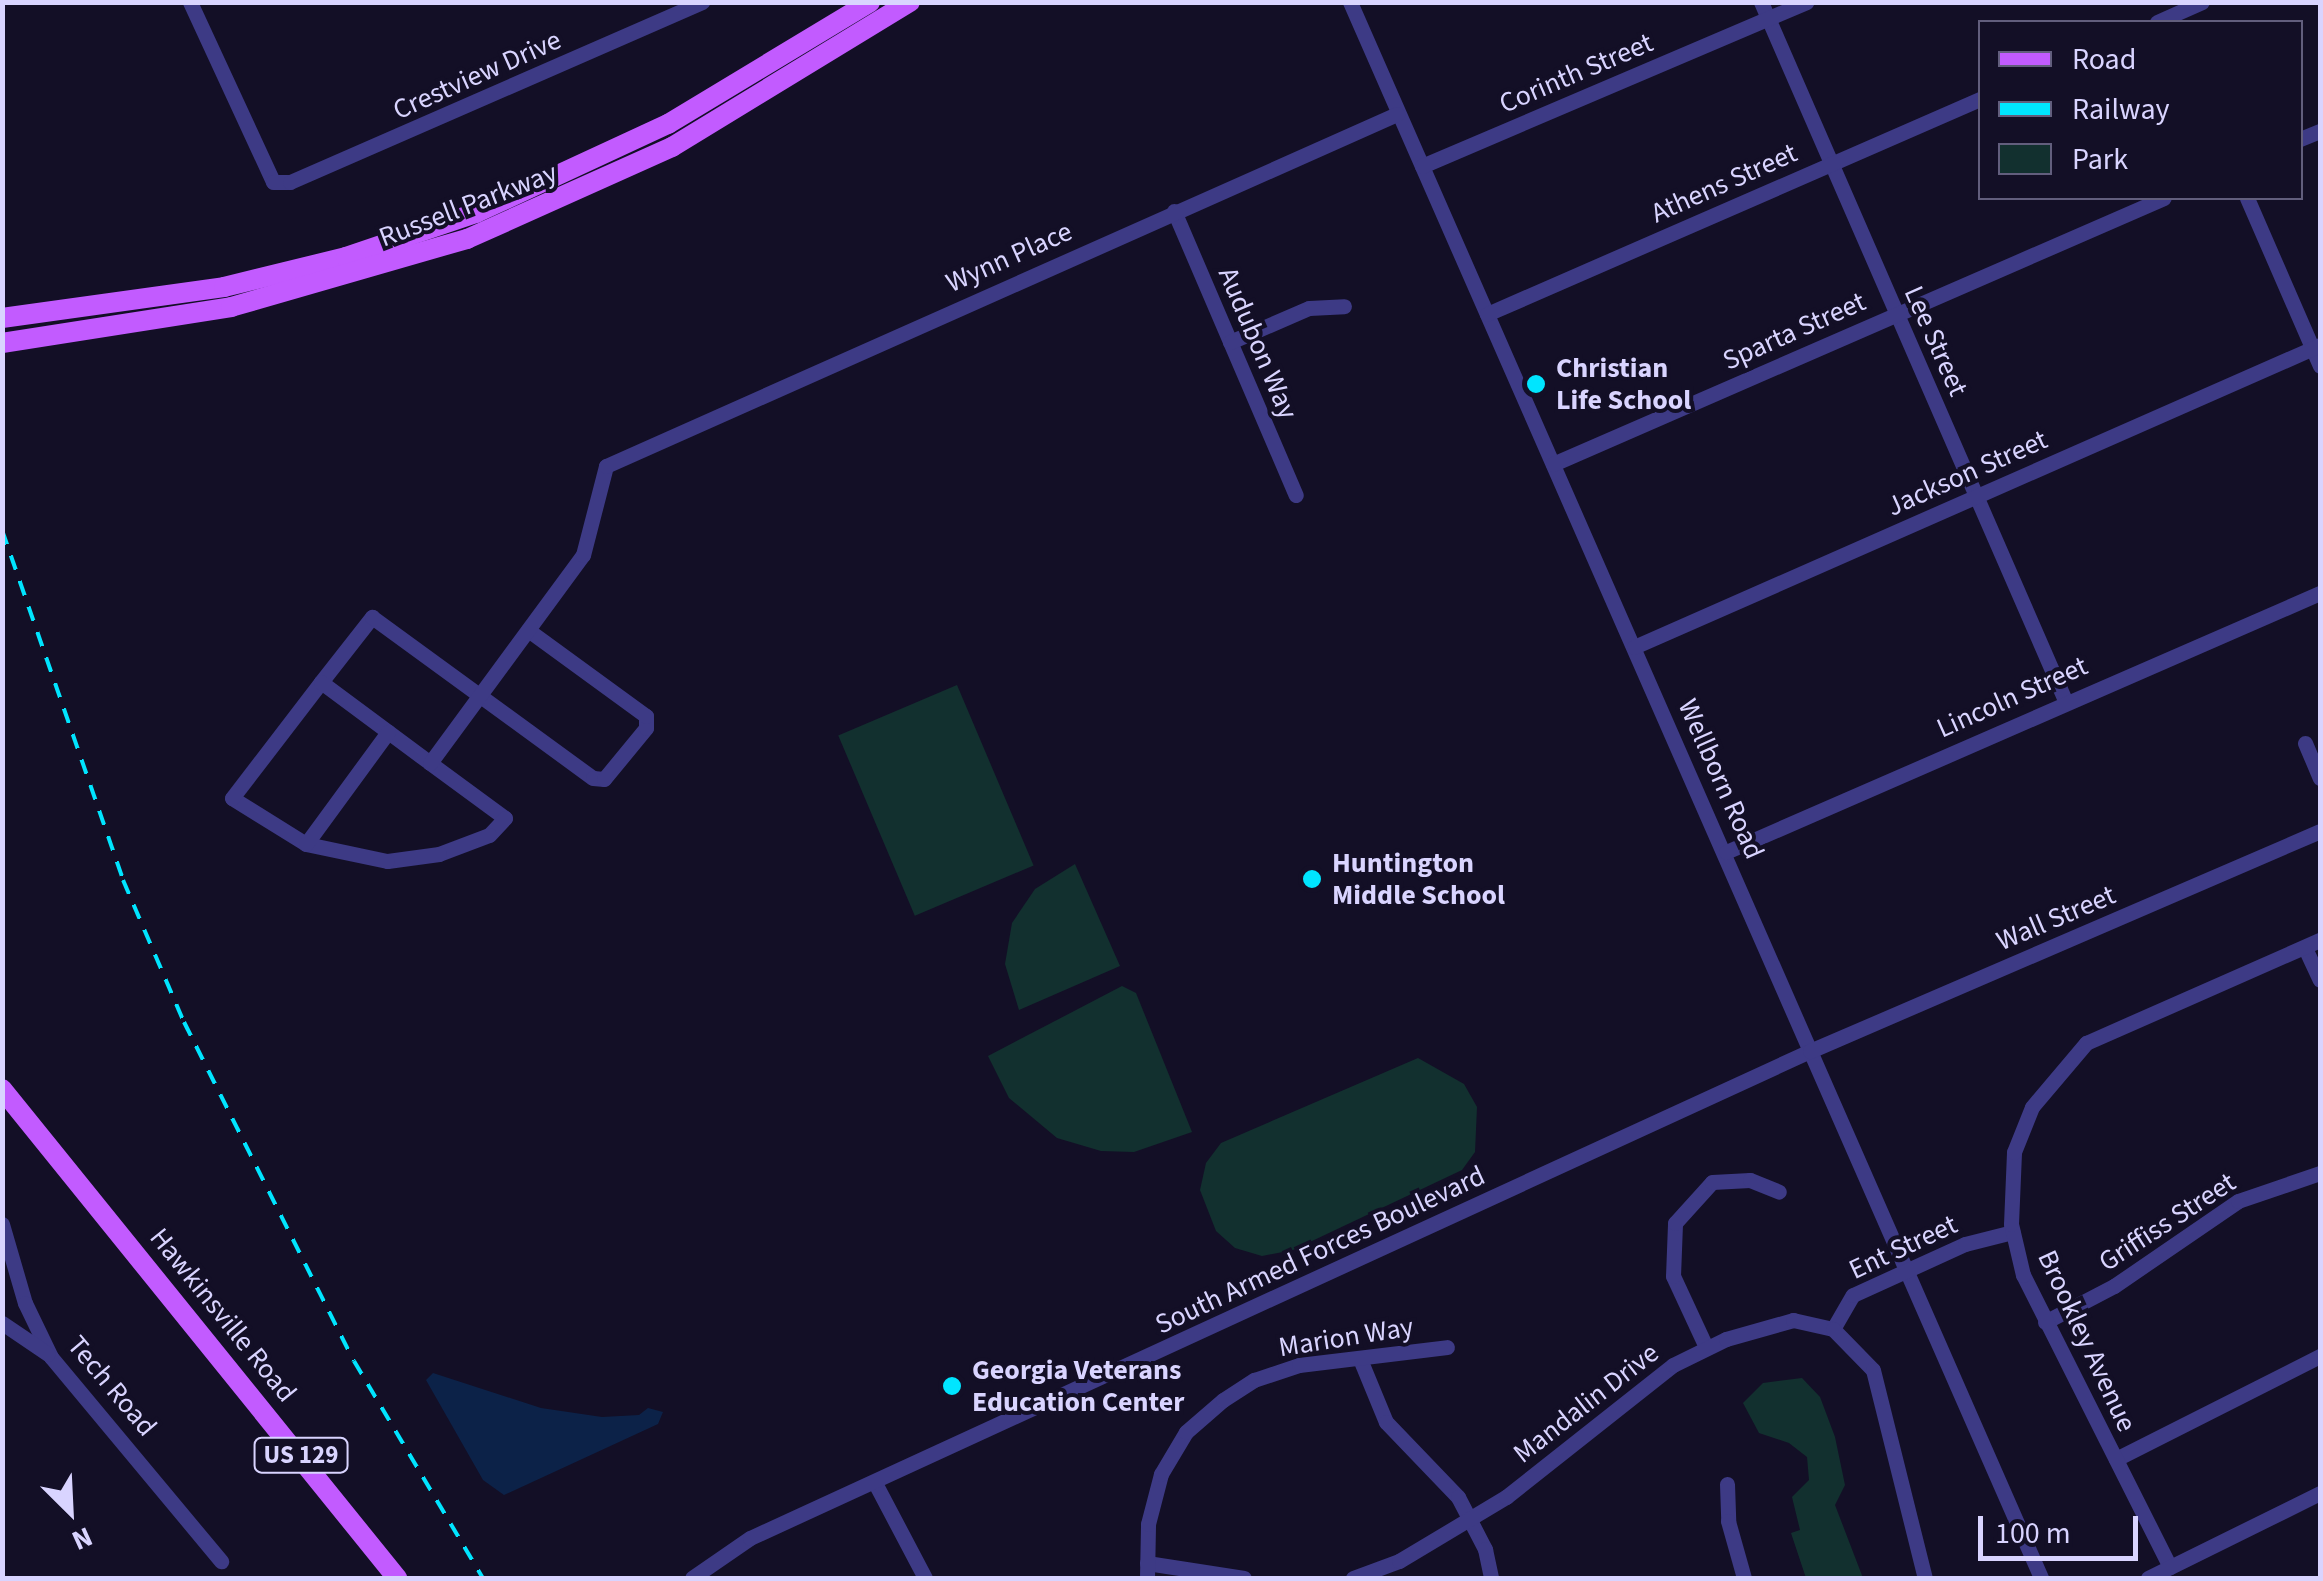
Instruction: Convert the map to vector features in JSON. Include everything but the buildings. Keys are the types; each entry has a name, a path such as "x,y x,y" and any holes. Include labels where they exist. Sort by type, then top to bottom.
{"main road":[{"name":"Russell Parkway","path":"2,318 224,287 461,218 668,124 870,2"},
{"name":"Russell Parkway","path":"2,343 231,307 467,239 672,146 910,2"},
{"name":"Hawkinsville Road","path":"2,1089 397,1578"}],"street":[{"name":"Crestview Drive","path":"190,2 271,179 290,182 702,2"},
{"name":"Wellborn Road","path":"1350,2 1726,852 2041,1578"},
{"name":"Lee Street","path":"1761,2 2065,700"},
{"name":"Corinth Street","path":"1422,166 1806,2"},
{"path":"2165,16 2202,2"},
{"name":"Athens Street","path":"1487,314 1978,100"},
{"name":"Wynn Place","path":"430,763 582,555 606,466 1397,114"},
{"name":"Sparta Street","path":"1553,464 2159,200"},
{"path":"2249,200 2317,347 2320,366"},
{"name":"Audubon Way","path":"1174,211 1296,494"},
{"path":"1230,342 1310,308 1344,306"},
{"name":"Jackson Street","path":"1634,647 2317,347"},
{"name":"Lincoln Street","path":"1726,852 2065,700 2320,593"},
{"path":"321,682 506,818 489,836 456,848 387,861 306,844 232,798 321,682 372,616 593,778 604,779 619,766 646,728 646,716 528,630"},
{"path":"306,844 388,732"},
{"path":"2305,744 2320,778"},
{"name":"Wall Street","path":"1810,1051 2320,831"},
{"path":"2313,944 2320,980"},
{"name":"Brookley Avenue","path":"2170,1567 2045,1322 2012,1232 2009,1184 2018,1136 2074,1053 2100,1035 2313,944"},
{"name":"South Armed Forces Boulevard","path":"692,1578 750,1538 1810,1051"},
{"name":"Griffiss Street","path":"2045,1322 2114,1286 2238,1201 2320,1173"},
{"path":"1706,1347 1673,1276 1674,1223 1712,1182 1731,1177 1778,1192"},
{"name":"Tech Road","path":"2,1224 25,1303 52,1357 221,1561"},
{"name":"Ent Street","path":"1833,1328 1853,1296 1907,1270 2012,1232"},
{"name":"Mandalin Drive","path":"1353,1578 1399,1561 1516,1490 1656,1376 1706,1347 1780,1321 1833,1328"},
{"path":"2,1323 52,1357"},
{"path":"1833,1328 1857,1347 1879,1386 1908,1534 1924,1578"},
{"name":"Marion Way","path":"1147,1571 1152,1498 1194,1423 1276,1371 1448,1347"},
{"path":"2116,1459 2320,1356"},
{"path":"1360,1360 1386,1422 1452,1489 1470,1518 1491,1578"},
{"path":"874,1483 925,1578"},
{"path":"1727,1484 1728,1522 1744,1578"},
{"path":"2148,1578 2320,1493"},
{"path":"1147,1571 1198,1566 1244,1578"}],"green space":[{"path":"957,685 1034,865 915,916 838,735"},
{"path":"1075,864 1120,966 1019,1010 1005,964 1012,923 1035,889"},
{"path":"1122,986 1136,993 1192,1132 1134,1152 1101,1151 1057,1138 1009,1098 988,1056"},
{"path":"1418,1058 1464,1084 1477,1107 1475,1152 1462,1170 1293,1250 1262,1256 1235,1248 1216,1231 1200,1190 1206,1163 1221,1143"},
{"path":"1802,1378 1820,1397 1835,1437 1845,1485 1835,1505 1863,1578 1806,1578 1791,1533 1800,1530 1792,1497 1809,1480 1807,1457 1789,1443 1759,1433 1743,1403 1763,1383"}],"water":[{"path":"433,1373 541,1408 602,1417 639,1415 648,1408 663,1412 658,1424 504,1495 483,1480 426,1380"}],"railway":[{"path":"2,530 123,880 184,1022 354,1361 483,1578"}],"place":[{"name":"Christian Life School","path":"1536,384"},
{"name":"Huntington Middle School","path":"1312,879"},
{"name":"Georgia Veterans Education Center","path":"952,1386"}]}
